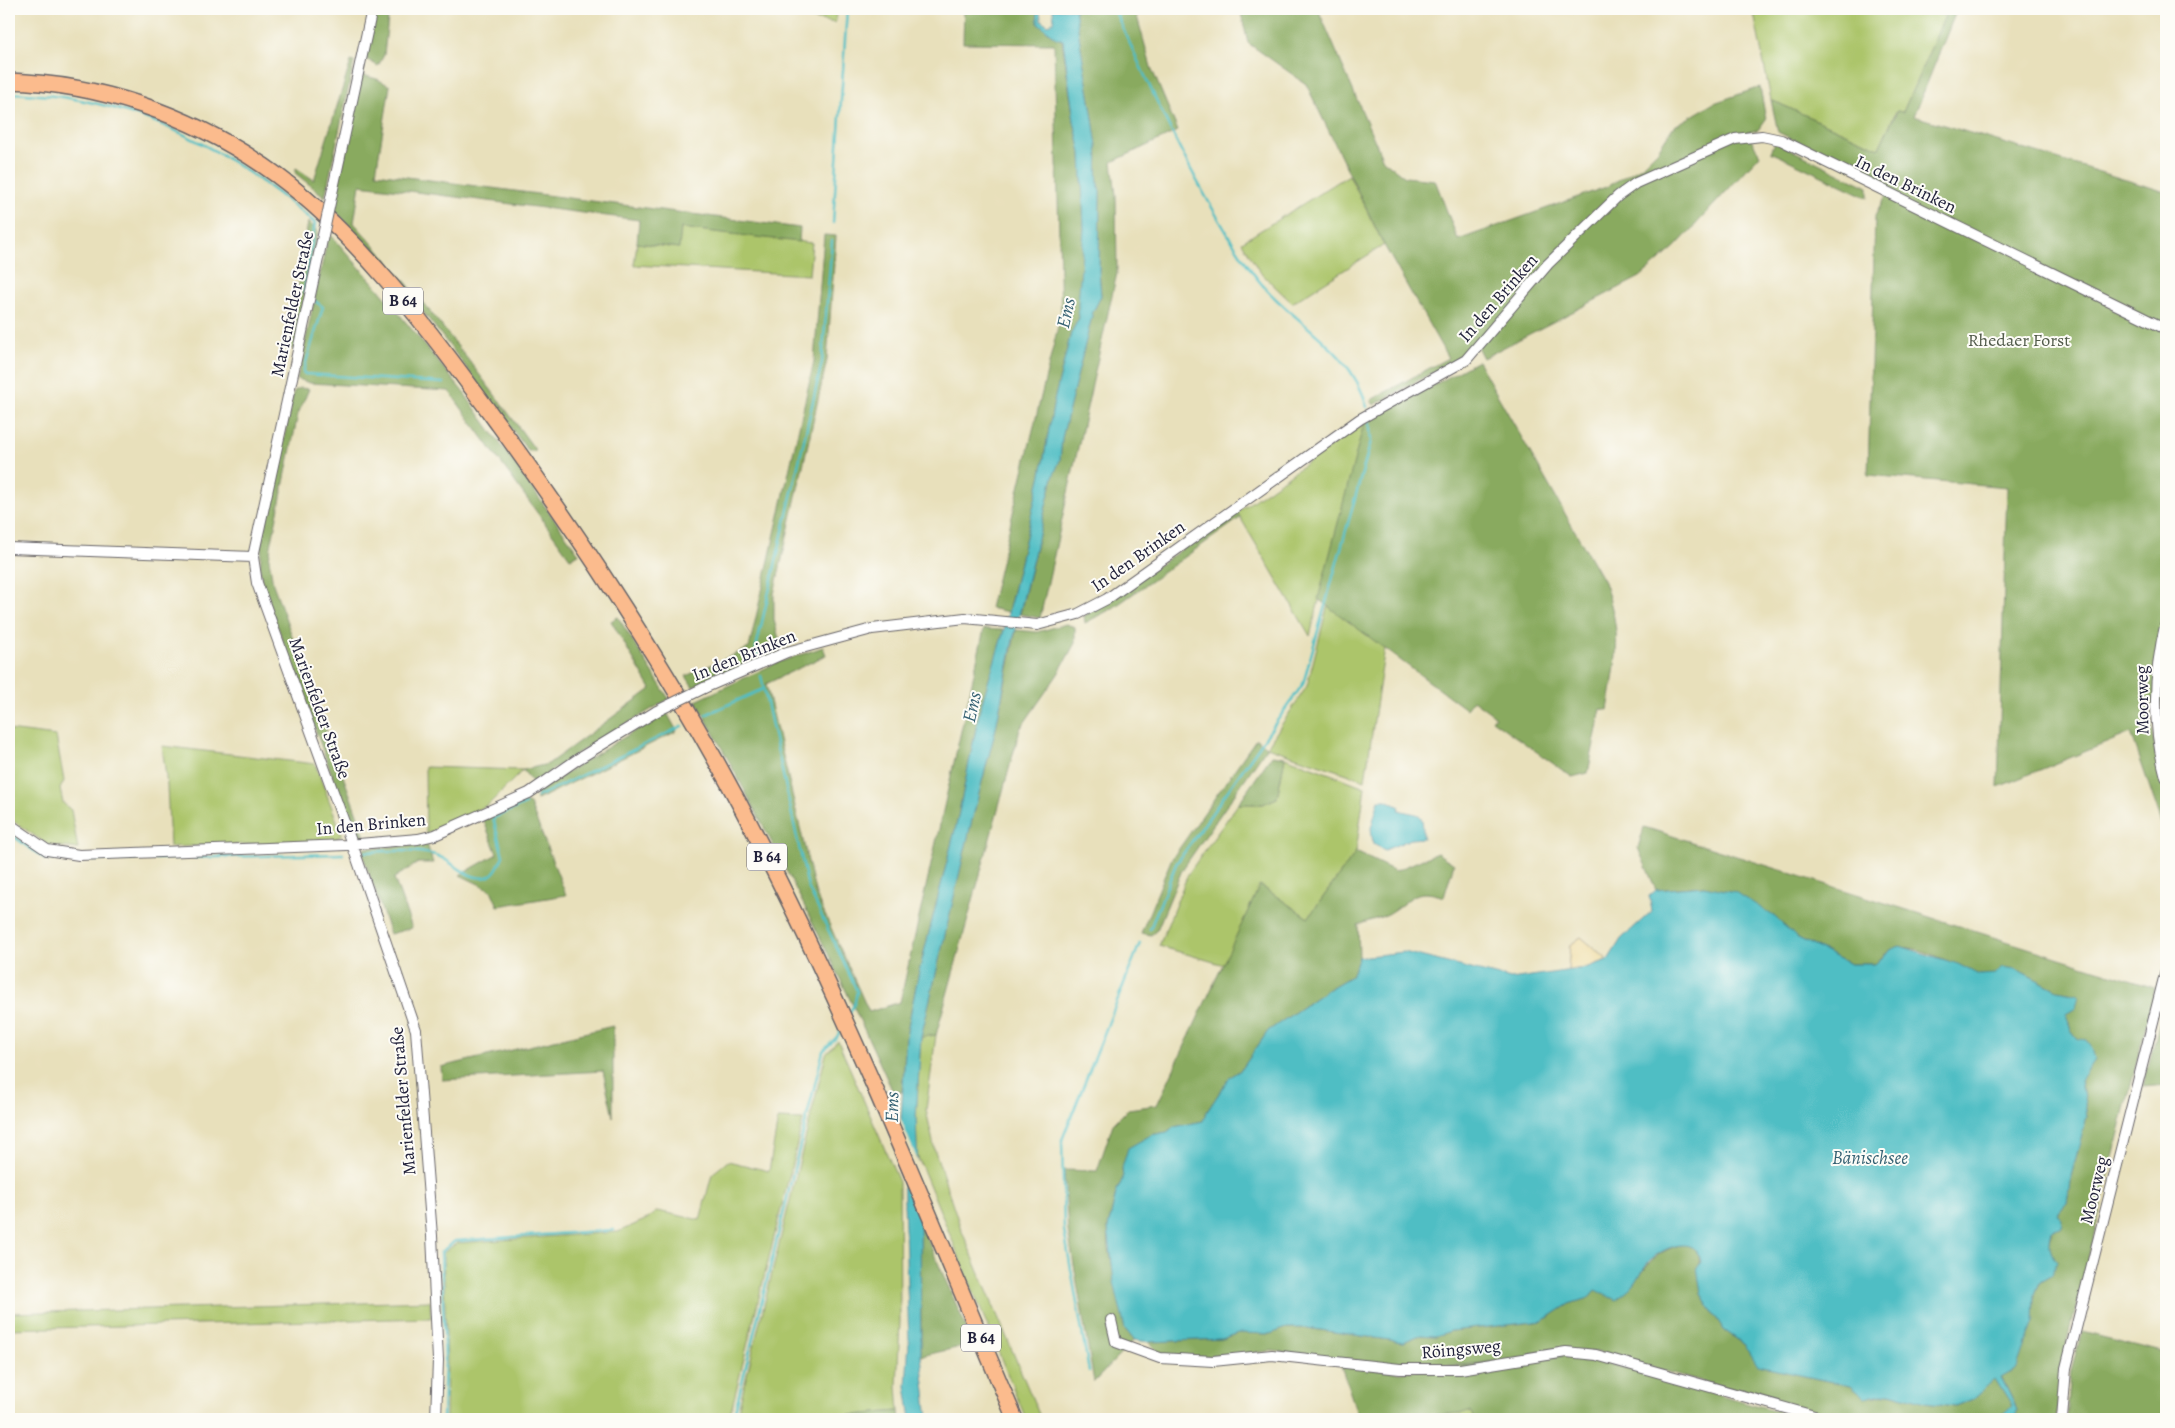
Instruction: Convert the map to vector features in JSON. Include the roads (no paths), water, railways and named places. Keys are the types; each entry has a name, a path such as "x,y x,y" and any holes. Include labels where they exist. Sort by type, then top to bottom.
{"main road":[{"name":"B 64","path":"9,81 63,86 113,96 162,112 207,132 256,160 302,195 383,279 472,389 542,483 610,583 724,776 770,862 850,1030 948,1257 1015,1419"}],"street":[{"name":"Marienfelder Straße","path":"372,9 253,558 257,582 352,844 416,1030 437,1341 436,1419"},
{"name":"In den Brinken","path":"9,824 47,850 79,855 352,844 418,839 435,835 529,793 578,759 657,711 704,688 787,652 872,629 965,618 1000,620 1023,625 1043,624 1078,614 1107,599 1360,419 1466,360 1548,264 1618,196 1636,183 1735,139 1748,136 1781,140 2166,329"},
{"path":"9,548 253,558"},
{"name":"Moorweg","path":"2166,622 2158,657 2156,721 2160,756 2166,777"},
{"name":"Moorweg","path":"2062,1419 2066,1368 2166,970"},
{"name":"Röingsweg","path":"1111,1320 1116,1342 1160,1358 1196,1362 1272,1355 1400,1369 1460,1369 1566,1352 1596,1355 1825,1419"}],"water":[{"path":"1037,9 1040,9 1041,20 1048,25 1054,21 1053,9 1075,9 1097,146 1100,191 1099,271 1101,296 1093,312 1062,438 1060,460 1053,477 1012,644 996,728 971,824 921,1037 916,1118 920,1222 921,1356 928,1419 911,1419 906,1386 909,1341 901,1118 906,1037 918,976 957,822 980,709 1004,630 1041,474 1054,401 1071,333 1079,318 1078,305 1084,229 1081,153 1074,121 1063,40 1056,38 1038,23"},
{"path":"1379,800 1386,800 1400,807 1399,810 1419,815 1422,822 1423,838 1411,839 1385,850 1373,844 1371,828"},
{"name":"Bänischsee","path":"1704,886 1736,892 1775,917 1796,937 1850,964 1875,964 1892,949 1900,946 1958,964 1979,975 1995,974 2003,967 2016,969 2057,990 2079,994 2076,1008 2066,1014 2071,1030 2078,1039 2086,1040 2092,1048 2095,1060 2081,1080 2087,1116 2070,1180 2067,1203 2057,1214 2062,1220 2061,1228 2052,1230 2051,1250 2057,1262 2052,1275 2040,1282 2035,1294 2034,1321 2018,1367 2001,1377 2017,1409 2015,1419 1995,1419 2012,1406 1995,1379 1973,1399 1955,1406 1926,1402 1890,1392 1865,1398 1851,1386 1758,1366 1745,1345 1724,1330 1701,1294 1697,1267 1701,1262 1698,1253 1686,1245 1678,1245 1655,1256 1649,1261 1632,1287 1616,1300 1595,1290 1588,1298 1569,1304 1543,1321 1451,1331 1436,1336 1420,1335 1403,1342 1307,1328 1287,1328 1270,1334 1239,1333 1222,1339 1149,1342 1134,1340 1125,1329 1114,1282 1108,1228 1116,1193 1123,1178 1122,1168 1128,1148 1151,1135 1167,1132 1174,1127 1203,1121 1206,1113 1229,1078 1242,1069 1268,1031 1327,990 1351,976 1359,957 1404,952 1511,979 1585,968 1608,960 1621,939 1652,911 1649,896 1656,890"}],"waterway":[{"path":"833,223 847,9"},
{"path":"1114,9 1178,144 1232,242 1267,290 1333,350 1347,367 1359,385 1367,407"},
{"path":"9,93 62,97 99,104 133,114 198,142 258,178 315,223 304,292"},
{"path":"757,656 756,648 822,362 832,241"},
{"path":"315,301 323,307 303,372 305,374 444,383"},
{"path":"1150,929 1176,864 1303,684 1371,441 1369,420"},
{"path":"761,676 808,887 857,991 855,1002 849,1015"},
{"path":"705,715 763,689"},
{"path":"537,797 682,726"},
{"path":"365,852 422,852 438,856 474,877 487,877 495,871 503,856 493,818 525,804"},
{"path":"9,833 45,859 95,860 343,854"},
{"path":"1089,1371 1064,1230 1062,1140 1140,943"},
{"path":"733,1419 823,1051 837,1037 841,1029"},
{"path":"443,1419 445,1359 441,1252 455,1241 614,1230"}],"water label":[{"name":"Ems","path":"1066,313"},
{"name":"Ems","path":"972,707"},
{"name":"Ems","path":"892,1107"}],"park label":[{"name":"Rhedaer Forst","path":"2019,340"}]}
